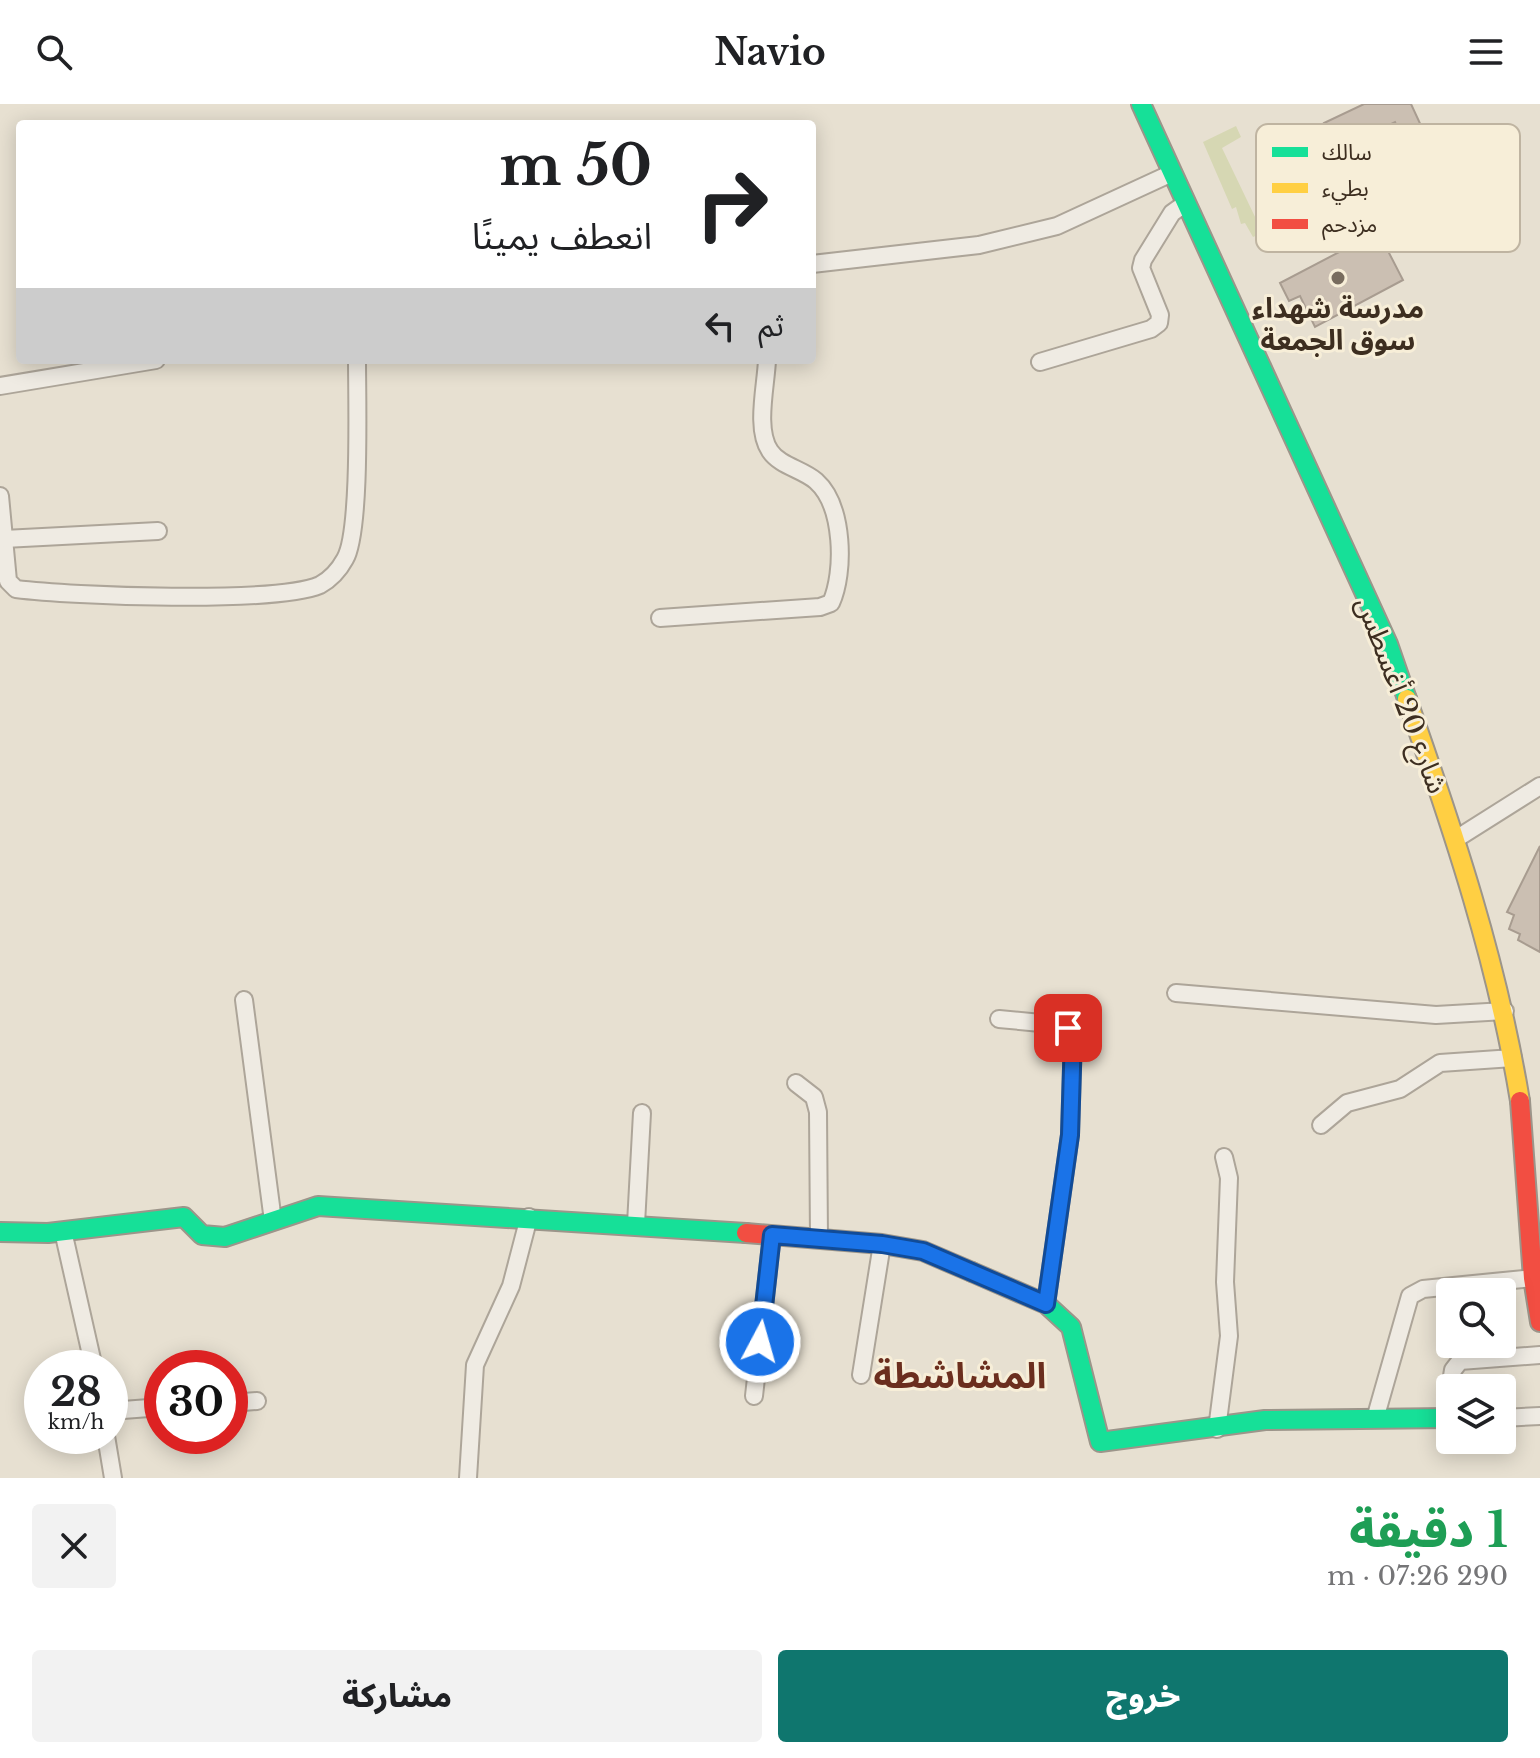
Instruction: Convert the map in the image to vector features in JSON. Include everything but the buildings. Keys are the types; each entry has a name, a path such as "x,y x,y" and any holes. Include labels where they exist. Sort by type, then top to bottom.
{"street":[{"name":"شارع 20 أغسطس","path":"1141,104 1388,644 1456,839 1505,1011 1523,1121 1533,1278 1540,1322"},
{"path":"816,264 979,245 1057,226 1172,173"},
{"path":"1040,362 1151,329 1159,323 1160,315 1141,268 1172,213 1186,203"},
{"path":"0,386 132,364"},
{"path":"0,496 8,581 16,589 182,596 266,593 318,586 333,577 353,543 357,364"},
{"path":"660,618 820,607 831,603 837,589 838,544 829,500 817,482 780,461 765,441 767,364"},
{"path":"4,539 158,531"},
{"path":"1456,839 1540,786"},
{"path":"1176,993 1436,1015 1505,1011"},
{"path":"244,1000 273,1221"},
{"path":"999,1019 1062,1025 1073,1035 1070,1135 1046,1304"},
{"path":"1321,1125 1347,1103 1400,1089 1440,1063 1513,1058"},
{"path":"796,1083 814,1097 818,1112 819,1239"},
{"path":"636,1224 642,1113"},
{"path":"1217,1429 1229,1336 1225,1269 1229,1178 1224,1157"},
{"path":"0,1232 63,1231 184,1217 202,1235 225,1237 318,1206 636,1224 882,1244 923,1251 954,1262 1046,1304 1071,1327 1100,1442 1302,1418 1436,1418"},
{"path":"468,1478 475,1365 511,1286 529,1217"},
{"path":"63,1231 90,1350"},
{"path":"754,1396 772,1235"},
{"path":"861,1375 882,1244"},
{"path":"1375,1419 1410,1296 1423,1289 1533,1278"},
{"path":"1452,1374 1460,1361 1540,1355"},
{"path":"248,1402 257,1401"},
{"path":"1516,1417 1540,1416"},
{"path":"109,1454 113,1478"}],"green space":[{"path":"1236,126 1241,137 1222,148 1256,219 1256,236 1253,237 1245,223 1241,224 1236,207 1232,209 1203,142"}],"traffic: fast":[{"path":"1141,104 1388,644 1407,699"},
{"path":"0,1232 48,1233 184,1217 202,1235 225,1237 318,1206 746,1233"},
{"path":"972,1272 1046,1304 1071,1327 1100,1442 1265,1420 1436,1418"}],"traffic: slow":[{"path":"1407,699 1487,947 1520,1101"}],"traffic: jam":[{"path":"1520,1101 1533,1278 1540,1322"},
{"path":"746,1233 882,1244 923,1251 972,1272"}],"place":[{"name":"مدرسة شهداء سوق الجمعة","path":"1338,278"}],"district":[{"name":"المشاشطة","path":"960,1375"}],"route":[{"path":"760,1342 772,1235 882,1244 923,1251 1046,1304 1070,1135 1073,1035 1068,1028"}]}
